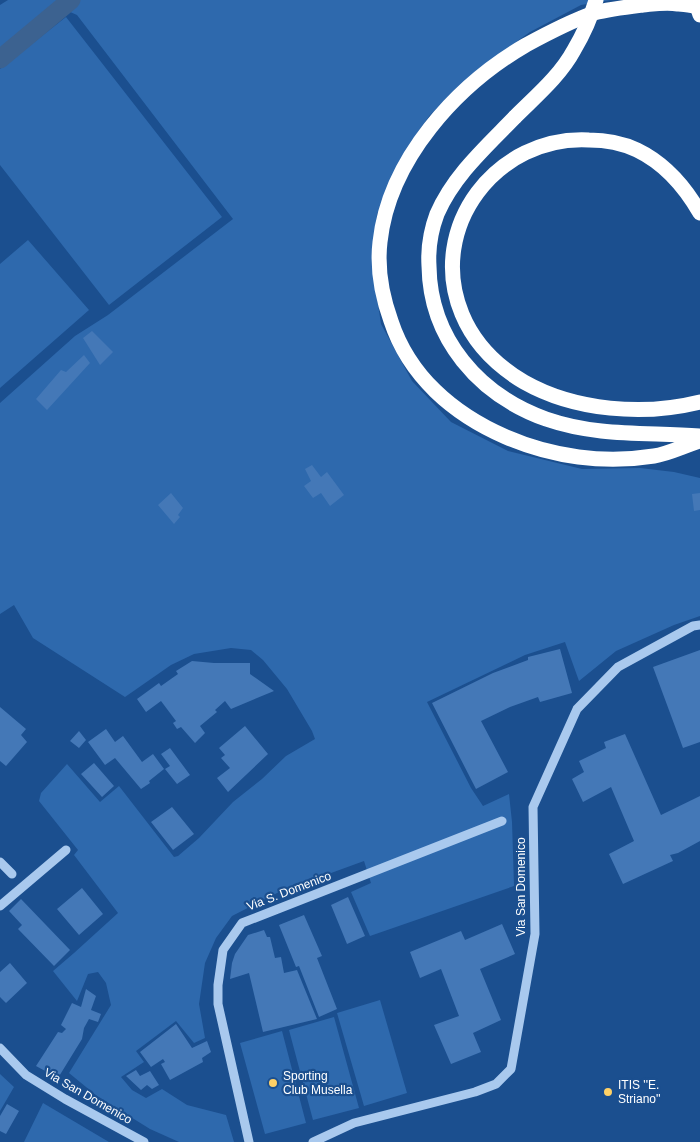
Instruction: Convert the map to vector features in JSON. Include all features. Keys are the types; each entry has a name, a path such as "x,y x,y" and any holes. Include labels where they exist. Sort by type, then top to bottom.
{"highway":[{"path":"596,0 574,51 548,83 476,156 459,177 436,216 428,257 429,279 437,316 444,334 465,364 492,390 520,407 545,418 585,429 631,434 700,436"},
{"path":"695,0 700,15"},
{"path":"700,8 677,3 659,3 594,13 536,40 506,57 477,78 434,122 414,150 392,196 385,216 380,242 382,290 395,333 405,354 417,371 443,398 476,422 494,432 532,447 573,457 597,459 656,456 700,440"},
{"path":"700,212 690,195 665,168 637,150 619,143 602,140 562,141 543,145 525,153 492,176 478,191 466,209 459,226 454,242 452,262 456,300 472,334 498,364 532,387 576,403 628,410 700,402"}],"street":[{"name":"Via San Domenico","path":"313,1142 354,1123 496,1084 512,1069 535,934 533,807 577,708 618,667 693,626 700,625"},
{"name":"Via S. Domenico","path":"249,1142 218,1004 218,985 223,950 242,923 502,821"},
{"path":"0,906 66,850"},
{"path":"0,862 12,874"},
{"name":"Via San Domenico","path":"0,1048 26,1075 143,1142"}],"shaded area":[{"path":"8,0 611,0 581,5 530,32 473,73 430,115 412,140 396,169 377,214 373,271 381,324 412,381 451,422 508,451 582,469 640,468 674,472 700,478 700,616 674,625 616,651 579,681 565,642 525,655 427,702 471,788 483,806 509,794 514,886 370,936 351,892 371,883 364,861 279,892 232,916 216,938 205,963 199,1004 205,1038 194,1043 176,1021 136,1051 144,1062 121,1077 132,1090 146,1098 162,1089 187,1105 226,1115 234,1142 179,1142 150,1129 97,1096 69,1073 111,1005 106,983 98,972 88,974 77,1001 53,971 118,913 74,855 78,850 39,801 41,793 67,764 100,802 119,786 174,857 178,856 199,838 233,802 262,779 286,756 315,739 312,731 287,689 263,660 251,650 231,648 194,654 171,665 125,697 33,638 14,605 0,614 0,403 75,336 108,315 233,219 77,15 61,8 0,55 0,5"},
{"path":"66,17 222,217 109,305 0,165 0,69"},
{"path":"28,240 89,310 0,388 0,264"},
{"path":"380,1000 407,1093 364,1106 337,1013"},
{"path":"334,1017 359,1108 313,1120 289,1030"},
{"name":"Sporting Club Musella","path":"282,1031 306,1123 265,1134 240,1043"},
{"path":"0,1074 14,1087 0,1111"},
{"path":"43,1103 109,1142 24,1142"}],"building":[{"path":"92,331 113,352 100,365 83,338"},
{"path":"84,355 90,363 47,410 36,399 61,370 66,372"},
{"path":"312,465 321,477 327,472 344,495 330,506 321,493 313,498 304,486 311,481 305,469"},
{"path":"171,493 183,508 178,515 180,517 174,524 158,505"},
{"path":"700,493 700,510 694,511 692,494"},
{"path":"560,649 572,693 540,702 538,697 510,707 481,721 508,772 476,789 432,703 493,673 528,660 528,657"},
{"path":"700,650 700,742 683,748 653,667"},
{"path":"192,661 250,663 250,674 274,691 231,709 225,701 215,710 217,712 200,726 205,733 195,743 181,727 177,729 173,723 176,721 161,701 146,712 137,699 159,683 161,686 178,674 176,671"},
{"path":"0,707 26,729 21,735 27,742 6,766 0,761"},
{"path":"245,726 268,754 228,792 217,778 230,768 221,758 225,755 219,748"},
{"path":"106,729 115,742 123,736 142,762 153,754 164,769 141,789 115,758 105,765 88,742"},
{"path":"79,731 86,740 79,748 70,741"},
{"path":"625,734 661,815 700,796 700,841 678,853 670,855 673,861 623,884 609,854 634,841 611,787 583,802 572,779 584,772 579,761 606,748 604,742"},
{"path":"170,748 190,775 177,784 165,769 170,766 161,754"},
{"path":"94,763 114,786 102,797 81,774"},
{"path":"172,807 194,834 173,850 151,822"},
{"path":"82,888 103,914 79,935 57,909"},
{"path":"348,897 365,936 347,944 331,905"},
{"path":"21,899 70,950 54,966 18,929 22,925 9,911"},
{"path":"304,915 322,956 317,958 337,1009 319,1017 299,966 296,967 279,925"},
{"path":"502,924 515,954 480,969 501,1020 473,1033 481,1052 451,1064 434,1025 459,1016 441,969 420,978 410,952 461,931 465,940"},
{"path":"264,930 267,937 270,937 275,958 281,957 284,973 297,970 317,1019 263,1032 249,973 230,979 235,954 248,935"},
{"path":"10,963 27,983 6,1003 0,997 0,972"},
{"path":"86,989 96,996 91,1010 101,1014 98,1022 89,1019 84,1028 82,1039 58,1078 36,1066 58,1032 62,1033 66,1029 61,1025 72,1003 81,1007"},
{"path":"176,1024 192,1048 207,1041 211,1052 202,1058 203,1062 170,1080 161,1064 165,1062 163,1059 151,1067 140,1052"},
{"path":"136,1070 140,1076 150,1071 159,1085 152,1089 147,1085 141,1090 126,1076"},
{"path":"7,1104 19,1111 6,1134 0,1131 0,1116"}],"waterway":[{"path":"0,59 71,0"}],"place":[{"name":"Sporting Club Musella","path":"273,1083"},
{"name":"ITIS ''E. Striano''","path":"608,1092"}]}
